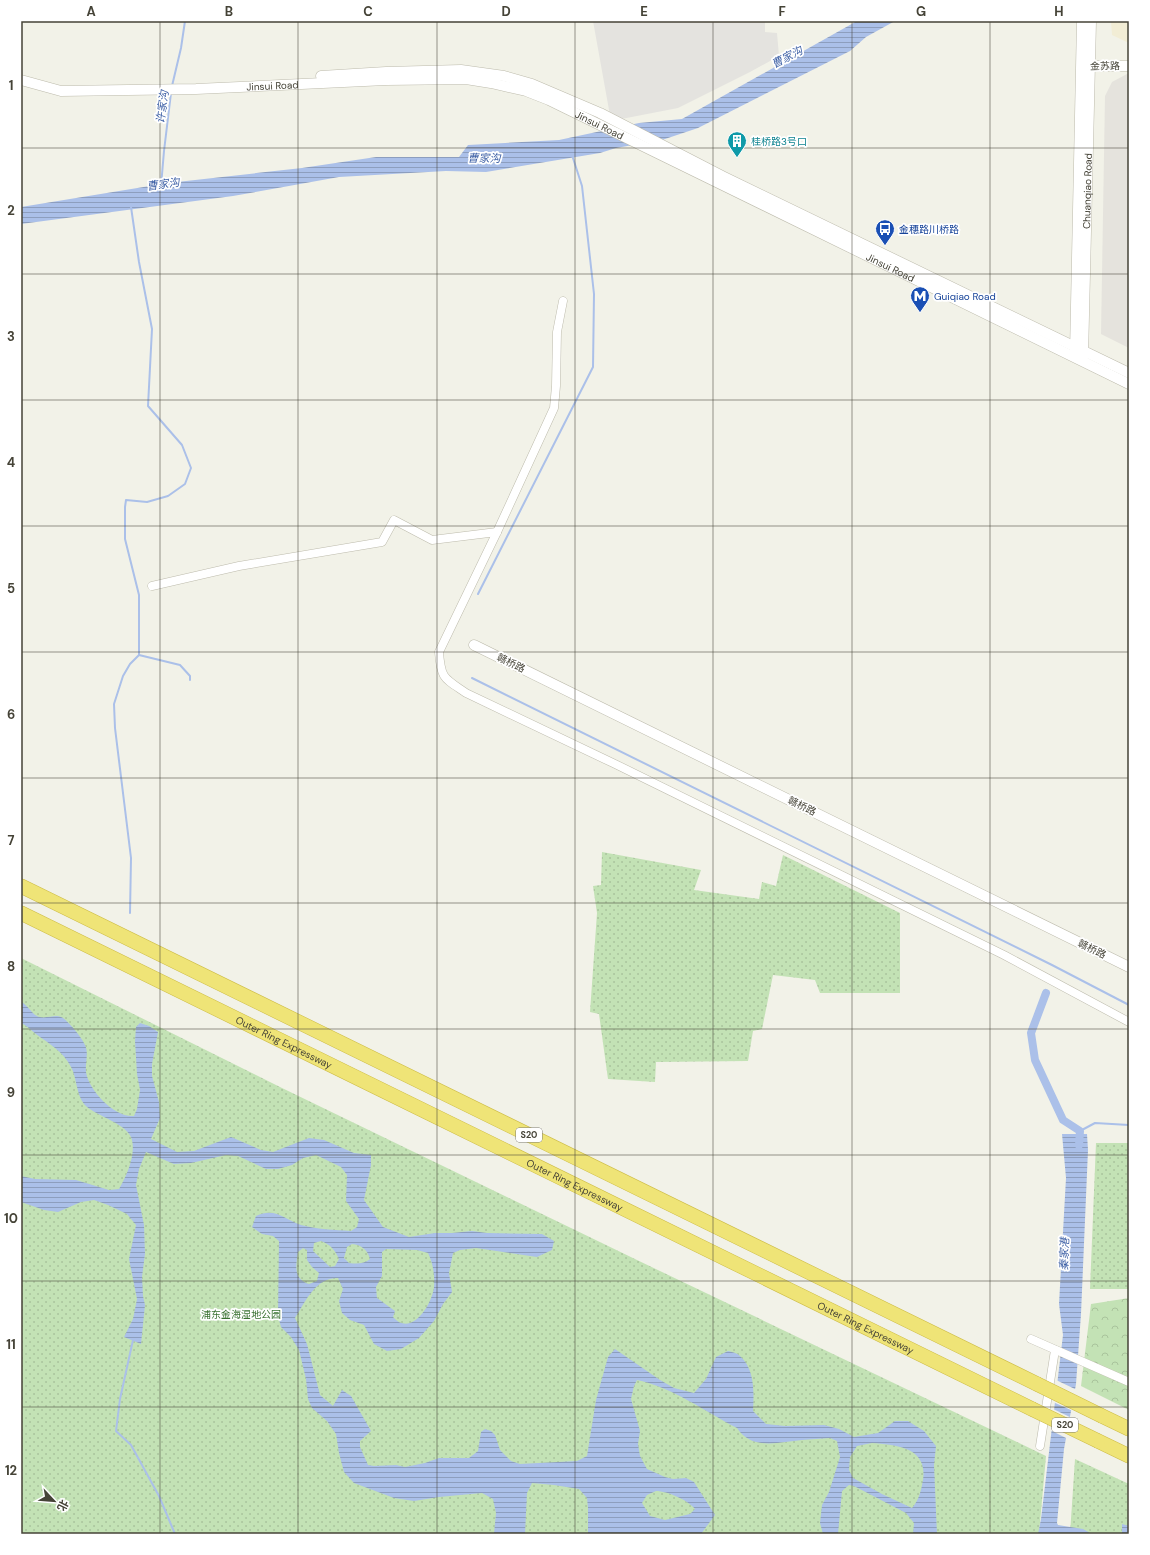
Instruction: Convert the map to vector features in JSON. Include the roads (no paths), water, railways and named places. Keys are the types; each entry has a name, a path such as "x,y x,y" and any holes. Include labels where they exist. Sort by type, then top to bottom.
{"highway":[{"name":"S20","path":"21,886 1129,1429"},
{"name":"Outer Ring Expressway","path":"21,913 1129,1456"}],"street":[{"name":"Chuanqiao Road","path":"1079,354 1086,24"},
{"name":"金苏路","path":"1086,66 1129,66"},
{"name":"Jinsui Road","path":"196,87 386,72 460,70 504,76 532,84 600,113 663,145 684,161"},
{"name":"Jinsui Road","path":"21,75 61,86 163,87 466,79 526,91 549,100 654,152 684,161 1079,354 1129,384"},
{"name":"Jinsui Road","path":"21,80 61,91 163,87"},
{"path":"563,301 557,332 554,408 497,532 439,652 440,670 447,681 466,693 613,763 1004,955 1129,1022"},
{"name":"Jinsui Road","path":"1079,354 1129,373"},
{"path":"152,586 239,566 382,542 394,520 432,540 497,532"},
{"name":"赣桥路","path":"474,645 1129,967"},
{"path":"1031,1339 1129,1382"},
{"path":"1040,1446 1057,1350"}],"water":[{"name":"曹家沟","path":"857,21 895,21 866,37 850,51 698,128 662,140 616,148 600,153 486,172 446,171 339,177 233,196 21,224 21,207 168,183 302,168 376,157 459,157 468,145 559,140 639,123 682,119"},
{"path":"21,1002 37,1016 59,1016 67,1021 85,1045 87,1051 86,1072 88,1079 97,1095 119,1113 134,1116 137,1109 140,1090 137,1074 135,1041 136,1027 140,1023 149,1026 158,1032 152,1064 152,1076 159,1102 160,1118 151,1139 177,1152 194,1151 231,1137 261,1150 273,1152 309,1138 324,1140 354,1153 371,1155 371,1165 364,1200 383,1227 409,1237 435,1233 472,1231 487,1233 542,1234 554,1241 552,1250 537,1257 476,1248 460,1250 453,1253 449,1273 452,1292 443,1304 434,1321 419,1338 401,1349 387,1351 374,1344 364,1325 350,1320 342,1313 339,1301 343,1289 338,1278 323,1282 317,1286 307,1298 295,1318 307,1344 320,1395 333,1406 342,1390 351,1396 371,1431 360,1441 360,1447 368,1465 396,1465 405,1467 425,1463 439,1458 469,1458 478,1451 481,1432 485,1429 491,1431 495,1435 500,1450 511,1461 520,1464 577,1461 587,1456 596,1400 608,1357 615,1349 674,1388 694,1393 706,1379 716,1357 728,1351 739,1355 745,1361 751,1374 754,1397 753,1411 766,1424 785,1426 824,1425 839,1429 854,1437 878,1433 895,1421 908,1421 924,1431 936,1446 934,1465 937,1534 913,1534 914,1523 906,1513 854,1486 849,1485 842,1491 838,1534 823,1534 820,1523 822,1505 829,1492 840,1457 837,1441 830,1438 775,1443 750,1440 737,1428 676,1394 650,1383 637,1380 631,1399 640,1431 638,1444 640,1456 647,1469 665,1477 673,1479 686,1478 694,1482 715,1515 701,1534 588,1534 587,1498 579,1489 532,1483 527,1493 525,1534 494,1534 496,1513 493,1499 482,1493 414,1501 394,1498 354,1483 344,1472 336,1434 327,1421 312,1408 308,1399 306,1379 299,1350 291,1337 281,1327 278,1316 279,1241 273,1236 262,1234 252,1227 256,1216 274,1213 301,1225 351,1231 357,1227 359,1219 346,1201 347,1175 341,1167 316,1155 303,1158 292,1165 278,1169 266,1169 238,1156 226,1155 191,1163 174,1164 146,1152 139,1169 136,1185 144,1225 145,1254 142,1277 145,1305 141,1344 124,1337 133,1319 137,1299 129,1259 136,1225 127,1214 94,1200 81,1202 58,1212 44,1210 21,1202 21,1176 35,1179 76,1180 109,1190 119,1189 128,1171 132,1157 133,1143 131,1137 122,1127 94,1112 84,1104 79,1096 73,1071 68,1062 51,1044 21,1023","holes":["321,1241 332,1248 339,1259 335,1266 330,1267 313,1251 314,1243","352,1244 358,1245 365,1250 370,1259 365,1262 355,1264 349,1263 344,1258 347,1247","303,1248 307,1250 307,1260 319,1273 317,1281 309,1284 304,1282 300,1279 296,1267 298,1252","386,1249 417,1250 428,1253 431,1261 434,1287 429,1302 420,1317 407,1324 400,1322 393,1317 395,1311 377,1298 376,1287 382,1276 382,1252","872,1443 900,1447 915,1454 921,1461 923,1480 918,1499 912,1508 853,1478 849,1470 850,1457 857,1446","656,1491 661,1491 682,1499 695,1509 690,1514 665,1520 650,1516 642,1503 647,1495"]},
{"path":"1062,1134 1087,1134 1088,1150 1081,1314 1076,1384 1064,1449 1057,1523 1058,1525 1083,1529 1092,1534 1038,1534 1063,1335 1059,1304 1066,1178"},
{"path":"1122,1524 1129,1526 1129,1534 1122,1534"}],"waterway":[{"name":"许家沟","path":"172,86 181,48 185,21"},
{"name":"许家沟","path":"161,186 171,93"},
{"path":"478,594 593,367 594,294 582,186 572,155"},
{"path":"131,207 139,262 152,329 148,406 182,445 191,468 185,484 168,496 147,502 126,500 125,539 139,595 139,655 180,665 190,676 190,680"},
{"path":"130,913 131,858 115,728 114,704 123,676 130,664 139,655"},
{"path":"472,678 1052,965 1129,1005"},
{"name":"秦家港","path":"1046,993 1031,1033 1035,1060 1063,1120 1080,1131 1079,1145"},
{"path":"1080,1131 1095,1123 1129,1125"},
{"path":"133,1340 120,1399 116,1431 131,1445 159,1496 175,1534"}],"place":[{"name":"桂桥路3号口","path":"737,158"},
{"name":"金穗路川桥路","path":"885,246"},
{"name":"Guiqiao Road","path":"920,313"}],"park label":[{"name":"浦东金海湿地公园","path":"241,1314"}]}
